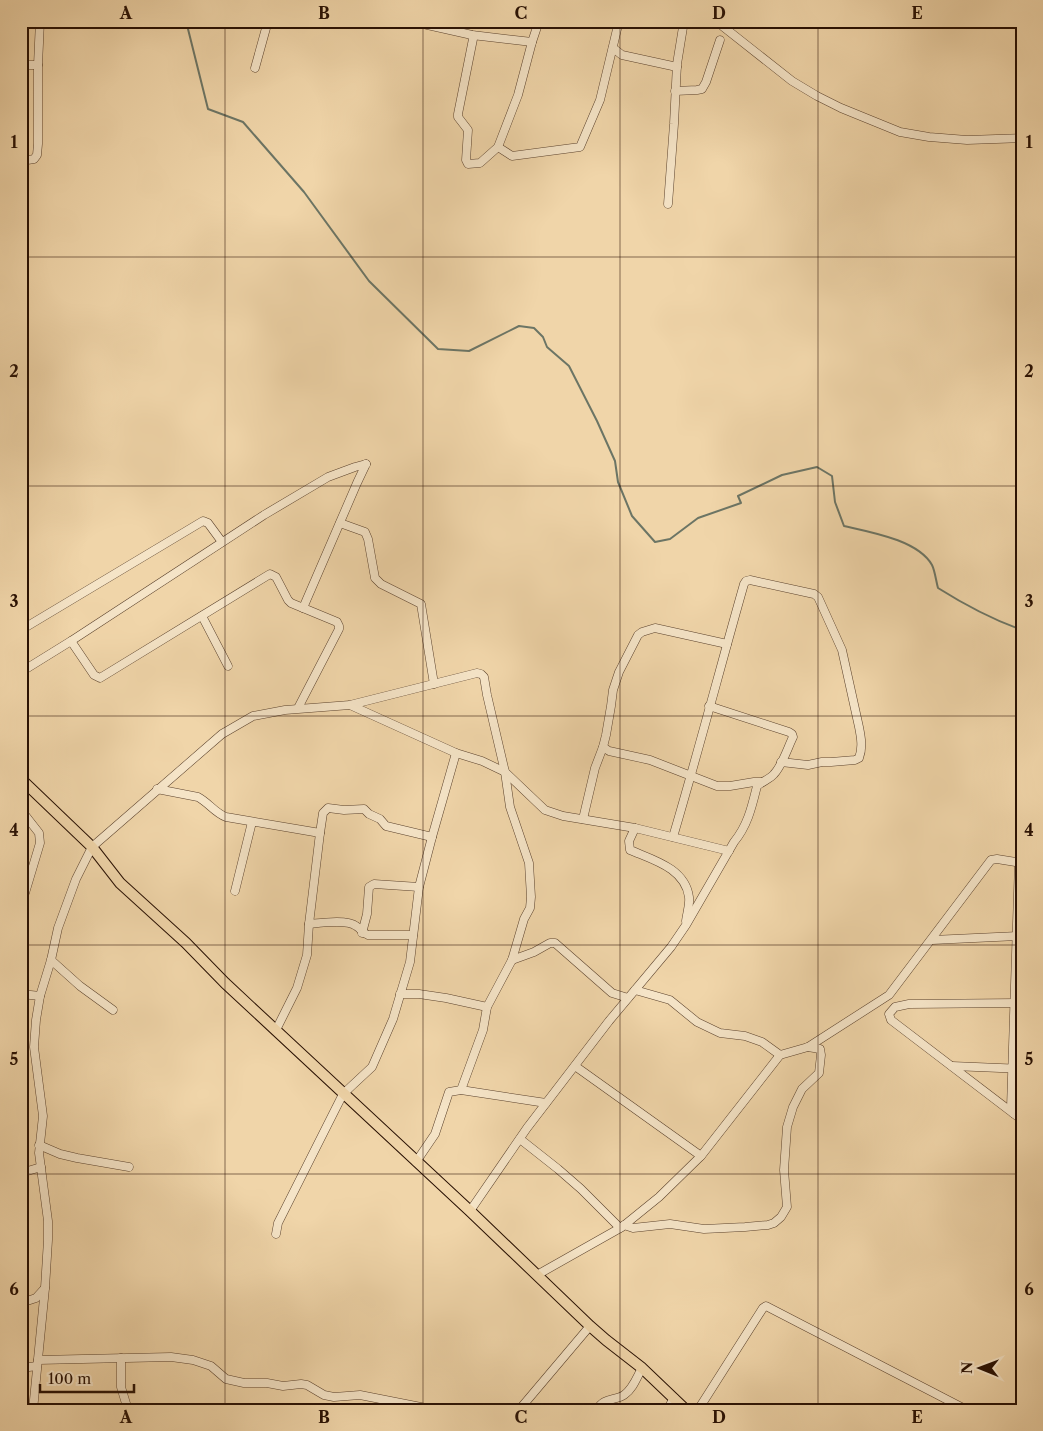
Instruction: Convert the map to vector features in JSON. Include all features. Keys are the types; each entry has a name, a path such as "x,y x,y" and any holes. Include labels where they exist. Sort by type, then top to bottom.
{"main road":[{"path":"21,779 92,847 120,883 186,943 225,983 470,1211 590,1326 642,1368 686,1410"}],"street":[{"path":"21,161 34,159 38,144 40,21"},
{"path":"255,68 268,21"},
{"path":"421,21 423,24 472,35 532,42"},
{"path":"472,35 473,39 458,114 458,117 468,130 466,160 471,165 480,162 498,147 518,95 539,21"},
{"path":"498,147 512,156 580,146 600,100 620,21"},
{"path":"668,204 676,67 684,21"},
{"path":"716,21 792,81 841,108 900,132 929,137 968,140 1022,138"},
{"path":"676,90 702,89 720,40"},
{"path":"613,48 622,55 676,67"},
{"path":"21,65 38,65"},
{"path":"21,672 264,515 328,477 366,464 303,608"},
{"path":"21,630 203,521 208,523 222,542"},
{"path":"340,523 364,532 368,539 375,578 381,584 421,604 434,684"},
{"path":"71,641 94,675 100,678 270,574 276,577 288,600 337,622 339,626 339,630 298,708"},
{"path":"673,837 744,584 750,580 814,594 818,597 842,650 859,727 861,755 855,760 822,762 808,765 781,762"},
{"path":"202,616 228,666"},
{"path":"583,819 594,768 604,747 612,706 613,690 622,665 642,632 655,628 727,644"},
{"path":"33,1410 45,1288 48,1221 39,1145 43,1116 34,1047 40,996 58,928 67,900 92,847 222,734 253,716 298,708 350,705 477,673 484,677 486,695 505,772 510,807 530,863 530,908 524,919 512,960 487,1007 483,1030 461,1090"},
{"path":"350,705 456,753 482,760 505,772 545,810 563,816 634,828 729,851"},
{"path":"470,1211 546,1103 619,1009 672,947 747,822 758,786 773,776 793,737 792,734 709,706"},
{"path":"604,747 609,751 650,760 717,786 762,782"},
{"path":"276,1234 278,1223 343,1094 372,1067 394,1019 410,962 419,887 456,753"},
{"path":"158,789 203,800 221,815 320,833"},
{"path":"276,1030 297,988 307,955 320,833 325,809 364,809 369,814 380,819 386,826 432,837"},
{"path":"21,810 39,833 40,843 25,892"},
{"path":"235,890 252,822"},
{"path":"634,828 629,841 630,850 668,867 684,883 689,898 686,925"},
{"path":"537,1275 622,1226 659,1197 701,1156 780,1055 808,1047 889,995 991,860 996,859 1020,863 1018,1003 1011,1069 1010,1108 1013,1113"},
{"path":"362,933 367,914 369,887 374,884 419,887"},
{"path":"309,924 324,922 348,923 356,926 362,933 368,935 413,934"},
{"path":"932,940 1019,936"},
{"path":"512,960 534,952 550,943 555,943 612,993 628,998"},
{"path":"51,960 80,986 113,1010"},
{"path":"636,990 670,1000 697,1022 720,1033 745,1036 762,1042 780,1055"},
{"path":"612,993 619,1009"},
{"path":"21,994 40,996"},
{"path":"400,994 419,994 446,998 487,1007"},
{"path":"1018,1003 909,1004 895,1008 889,1014 891,1020 1022,1120"},
{"path":"520,1139 558,1168 622,1226 633,1228 670,1224 704,1228 768,1225 782,1217 787,1207 784,1170 787,1127 802,1089 819,1073 820,1050 808,1047"},
{"path":"575,1066 701,1156"},
{"path":"952,1066 1022,1069"},
{"path":"416,1162 435,1134 448,1092 461,1090 546,1103"},
{"path":"39,1145 60,1154 129,1167"},
{"path":"21,1173 41,1167"},
{"path":"21,1303 36,1298 45,1288"},
{"path":"698,1410 766,1306 966,1410"},
{"path":"519,1410 590,1326"},
{"path":"21,1368 38,1363 171,1357 193,1360 211,1366 226,1379 249,1384 267,1383 283,1386 301,1384 307,1385 324,1395 334,1397 360,1395 436,1410"},
{"path":"121,1358 121,1387 128,1410"},
{"path":"597,1410 598,1407 610,1398 625,1394 642,1368"},
{"path":"667,1410 674,1398"}],"waterway":[{"path":"186,21 208,109 243,122 304,192 369,281 438,349 469,351 519,326 534,328 543,337 547,347 569,366 615,461 618,482 632,516 655,542 670,539 698,518 741,503 738,496 782,475 817,467 832,476 835,502 844,526 892,538 916,549 932,565 938,588 978,611 1022,630"}]}
